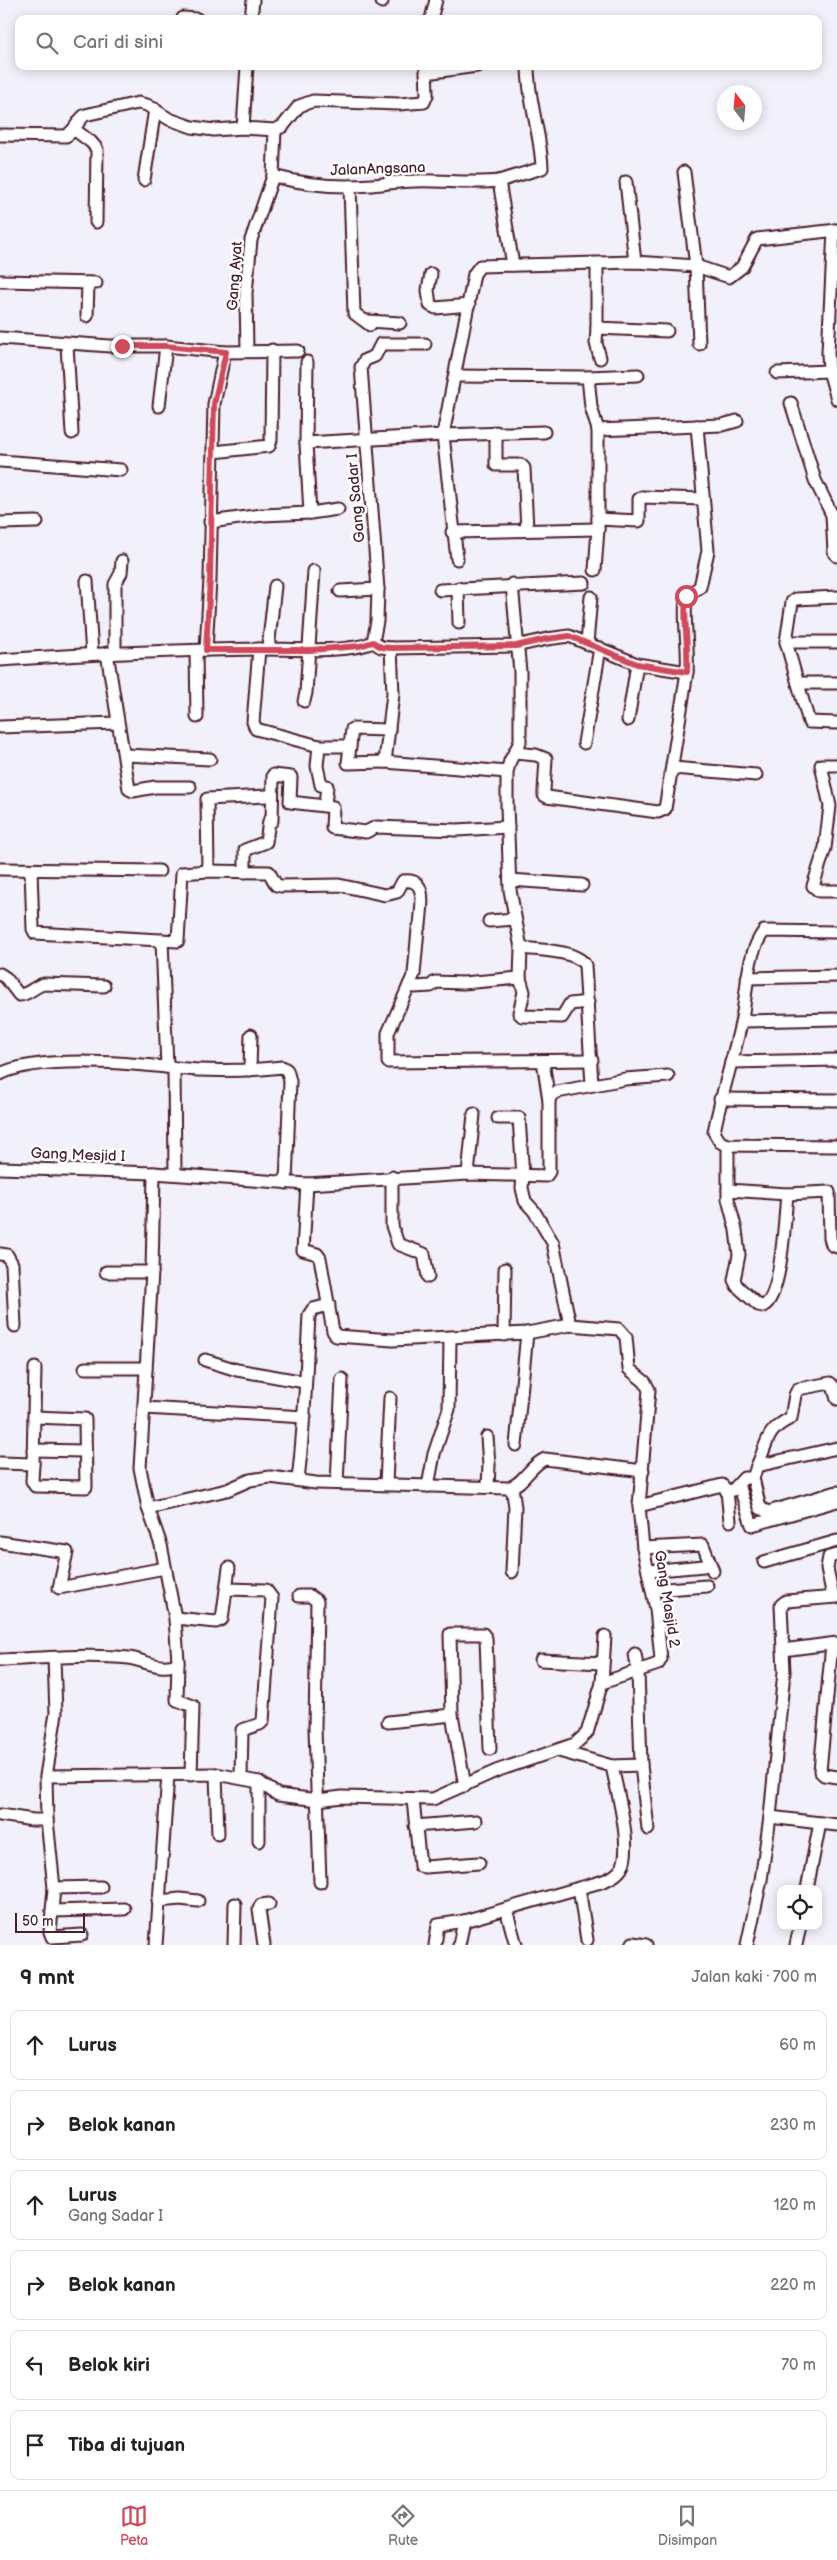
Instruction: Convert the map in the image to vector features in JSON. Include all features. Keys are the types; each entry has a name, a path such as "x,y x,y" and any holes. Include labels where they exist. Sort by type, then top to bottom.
{"street":[{"path":"251,15 253,0"},
{"path":"432,15 436,0"},
{"path":"243,128 247,70"},
{"path":"0,135 66,136 75,130 80,119 85,115 138,103 155,109 169,119 192,127 214,130 243,128 275,130 283,126 299,106 313,101 399,104 424,102 427,95 426,70"},
{"name":"JalanAngsana","path":"273,176 317,186 373,186 400,181 461,184 499,181 542,168 540,147 528,85 528,70"},
{"path":"144,180 155,109"},
{"path":"75,130 97,149 96,222"},
{"path":"273,176 275,130"},
{"path":"684,172 696,266 699,344"},
{"name":"Gang Ayat","path":"247,351 246,293 251,240 273,176"},
{"path":"499,181 513,265"},
{"path":"626,182 634,262"},
{"path":"350,186 353,308 356,316 369,323 400,323"},
{"path":"457,559 452,532 443,435 476,269 480,266 634,262 696,266 721,276 734,275 742,267 761,239 835,230 832,363 837,399"},
{"path":"597,264 596,343 600,358"},
{"path":"430,274 428,290 430,305 436,308 469,305"},
{"path":"0,280 92,283 87,316"},
{"path":"597,328 667,331"},
{"path":"0,338 68,344 166,346 226,352 298,351"},
{"path":"68,344 72,433"},
{"path":"306,443 365,439 362,364 375,356 381,344 425,344"},
{"path":"159,406 166,346"},
{"path":"214,452 269,446 271,440 272,350"},
{"path":"197,717 201,651 210,579 214,404 226,352"},
{"path":"307,362 306,443 310,512"},
{"path":"777,373 832,363"},
{"path":"455,376 638,376"},
{"path":"588,377 591,407 598,430 598,524 595,570"},
{"path":"792,403 815,480 835,515 834,552 837,556"},
{"path":"598,430 722,425 737,421"},
{"path":"515,754 536,755 546,759 545,796 658,812 665,809 687,672 688,650 684,608 686,596 700,586 708,552 697,426"},
{"path":"496,432 496,465 521,465 525,470 527,530"},
{"name":"Gang Sadar I","path":"373,642 377,621 378,590 365,439 496,432 544,432"},
{"path":"0,460 121,470"},
{"path":"452,532 527,530 639,521 639,499 642,497 703,499"},
{"path":"210,522 262,515 338,509"},
{"path":"0,523 37,522"},
{"path":"122,561 121,573 115,584 111,653 117,723 125,755 128,782 133,791 155,787 190,787"},
{"path":"304,701 310,650 314,571"},
{"path":"87,581 92,654"},
{"path":"440,590 512,584 584,582"},
{"path":"512,584 516,646 520,672 520,736 507,772 510,880 521,948 520,978 524,992 519,1012 522,1016 562,1016 570,1004 588,1002"},
{"path":"275,586 264,649 254,727 260,731 318,746 350,746"},
{"path":"458,588 459,623"},
{"path":"340,591 378,590"},
{"path":"587,643 591,597"},
{"path":"837,598 796,598 792,602 786,642 809,722 837,723"},
{"path":"0,660 111,653 264,649 310,650 360,646 373,642 381,647 391,648 516,646 569,636 637,664 687,672"},
{"path":"786,642 837,642"},
{"path":"385,762 394,694 391,648"},
{"path":"584,743 600,648"},
{"path":"628,720 637,664"},
{"path":"798,684 837,682"},
{"path":"0,727 117,723"},
{"path":"389,730 352,729 348,763 385,762 507,772"},
{"path":"318,746 317,766 321,785 327,786 325,805"},
{"path":"125,755 210,759"},
{"path":"837,765 822,765 834,806 831,848 813,886 819,891 837,891"},
{"path":"673,768 756,775"},
{"path":"245,872 245,850 266,842 269,821 272,821 273,776 291,777 290,802 333,807 332,828 366,832 376,827 458,830 508,827"},
{"path":"208,871 207,799 266,796"},
{"path":"0,870 159,871"},
{"path":"32,870 35,933 178,941 182,873 208,871 269,872 276,885 281,886 339,885 385,895 397,892 403,881 417,883 421,892 420,925 414,974 388,1033 388,1062 592,1060"},
{"path":"510,880 582,885"},
{"path":"489,921 515,919"},
{"path":"837,932 767,928 754,946 747,978 742,1021 720,1099 714,1132 720,1142 728,1145 837,1146"},
{"path":"162,940 171,1068 175,1174"},
{"path":"521,948 572,955 582,959 585,965 588,1002 592,1085"},
{"path":"0,974 6,978 19,995 28,994 35,987 44,984 104,986"},
{"path":"747,978 837,976"},
{"path":"409,984 414,987 431,986 435,982 440,981 463,983 520,978"},
{"path":"742,1021 837,1019"},
{"path":"250,1070 251,1035"},
{"path":"731,1062 837,1060"},
{"path":"543,1061 549,1101"},
{"path":"0,1074 39,1063 250,1070 282,1067 289,1074 286,1183"},
{"path":"549,1101 551,1095 557,1092 640,1077 668,1076"},
{"path":"720,1099 837,1100"},
{"name":"Gang Mesjid I","path":"0,1168 175,1174 307,1184 392,1177 468,1174 546,1176 549,1172 549,1101"},
{"path":"468,1174 474,1114"},
{"path":"498,1118 519,1118 524,1176 522,1188 525,1201 534,1211 553,1243 570,1325"},
{"path":"728,1145 728,1190 739,1255 734,1280 737,1286 758,1305 763,1306 770,1302 781,1262 787,1194"},
{"path":"154,1173 152,1272 140,1468 148,1508 157,1529 174,1618 178,1663 177,1700 193,1706 191,1774"},
{"path":"392,1177 392,1226 398,1244 424,1254 428,1276"},
{"path":"829,1179 830,1238 832,1245 837,1247"},
{"path":"298,1479 305,1417 309,1315 313,1309 329,1305 320,1258 317,1254 304,1250 307,1184"},
{"path":"728,1190 787,1194 829,1192"},
{"path":"0,1254 7,1255 12,1264 15,1326"},
{"path":"504,1335 505,1269"},
{"path":"106,1272 152,1272"},
{"name":"Gang Masjid 2","path":"329,1305 333,1331 336,1336 393,1340 450,1338 526,1334 570,1325 618,1329 626,1337 630,1369 645,1382 649,1390 640,1506 644,1548 652,1590 661,1659 658,1664 602,1683"},
{"path":"516,1445 526,1334"},
{"path":"428,1486 434,1454 449,1409 450,1338"},
{"path":"205,1360 237,1370 305,1382"},
{"path":"34,1417 85,1419 86,1487 35,1486 32,1481 35,1368"},
{"path":"85,1368 146,1368"},
{"path":"338,1483 342,1379"},
{"path":"837,1399 833,1386 830,1383 798,1389 795,1394 791,1418 775,1426 770,1433 753,1478 760,1508 768,1512 837,1492"},
{"path":"386,1484 390,1398"},
{"path":"144,1408 305,1417"},
{"path":"487,1437 488,1487"},
{"path":"757,1466 837,1448"},
{"path":"33,1450 85,1451"},
{"path":"148,1508 227,1490 250,1480 270,1477 298,1479 316,1483 512,1487 538,1462 544,1459 643,1471"},
{"path":"0,1463 33,1464"},
{"path":"727,1491 733,1490 744,1478 753,1478"},
{"path":"640,1506 722,1485 727,1491 730,1521"},
{"path":"512,1487 515,1506 512,1572"},
{"path":"741,1491 752,1525 837,1501"},
{"path":"764,1562 837,1541"},
{"path":"0,1542 67,1552 60,1588 165,1568"},
{"path":"644,1548 702,1545 708,1569 648,1570"},
{"path":"747,1945 761,1880 770,1817 783,1680 781,1606 786,1601 835,1597 827,1563 829,1557 837,1554"},
{"path":"174,1618 221,1620 224,1615 229,1568"},
{"path":"652,1590 707,1586"},
{"path":"227,1589 266,1590 272,1598 262,1720 260,1724 242,1730 241,1777"},
{"path":"299,1596 310,1596 317,1601 315,1728 320,1882"},
{"path":"465,1786 452,1715 450,1634 483,1634 486,1638 490,1749"},
{"path":"46,1776 216,1774 241,1777 259,1782 278,1795 318,1800 342,1798 433,1799 496,1771 576,1744 587,1733 602,1683 604,1636"},
{"path":"783,1650 834,1644 820,1771 824,1775 837,1778"},
{"path":"635,1654 638,1671 641,1765 648,1830"},
{"path":"0,1660 100,1656 132,1658 156,1665 169,1666 178,1663"},
{"path":"54,1658 56,1713 46,1776 47,1820 54,1888 50,1932 52,1937 82,1935"},
{"path":"542,1660 602,1663"},
{"path":"388,1722 452,1715"},
{"path":"559,1751 612,1766 641,1765"},
{"path":"435,1945 438,1925 464,1921 579,1888 614,1876 622,1868 625,1854 624,1830 612,1766"},
{"path":"216,1774 218,1834"},
{"path":"156,1945 168,1775"},
{"path":"259,1782 259,1841"},
{"path":"413,1800 419,1862 422,1867 480,1863"},
{"path":"0,1816 47,1820"},
{"path":"770,1817 837,1825"},
{"path":"416,1826 476,1821"},
{"path":"808,1885 820,1822"},
{"path":"54,1888 102,1887"},
{"path":"579,1888 587,1940"},
{"path":"158,1901 180,1899 198,1901"},
{"path":"234,1904 234,1945"},
{"path":"264,1945 259,1909 261,1906 269,1904"},
{"path":"52,1910 124,1909"},
{"path":"506,1909 516,1945"},
{"path":"459,1945 464,1921"},
{"path":"796,1945 799,1930"},
{"path":"632,1945 633,1943 646,1945"}],"route":[{"path":"122,346 166,346 226,352 214,404 214,459 206,650 310,650 360,646 373,642 381,647 391,648 516,646 534,641 569,636 637,664 687,672 688,650 685,635 684,608 686,596"}]}
